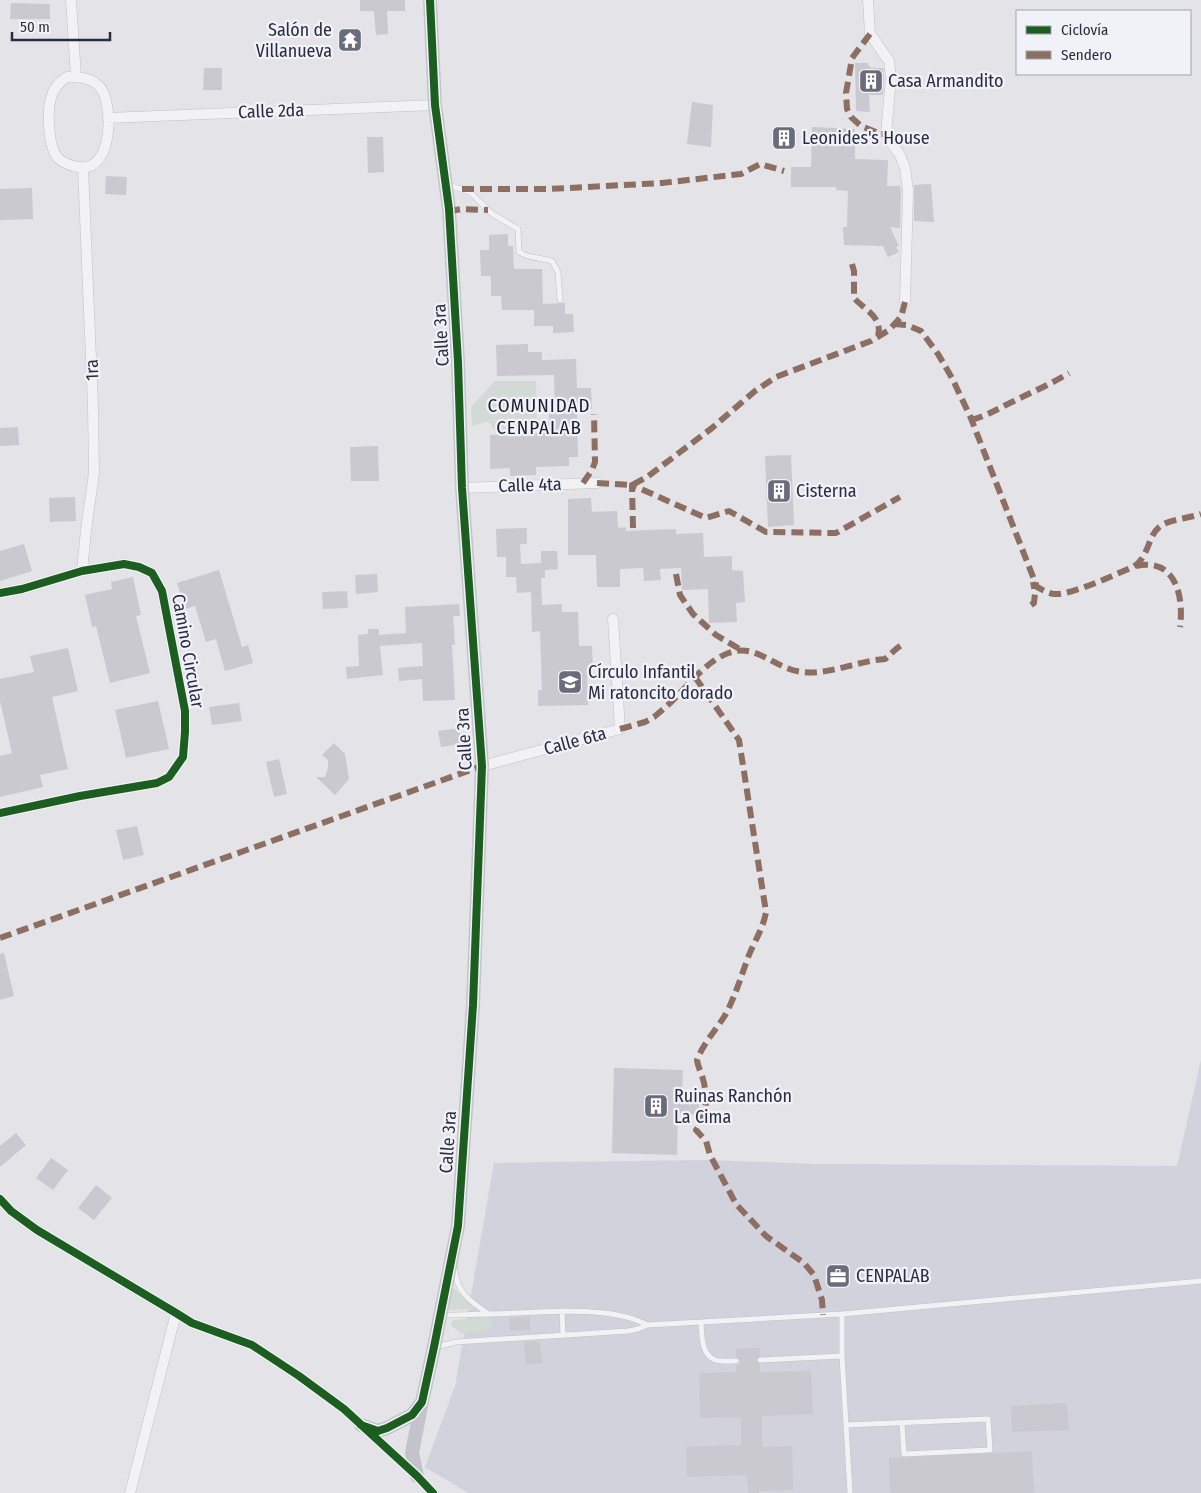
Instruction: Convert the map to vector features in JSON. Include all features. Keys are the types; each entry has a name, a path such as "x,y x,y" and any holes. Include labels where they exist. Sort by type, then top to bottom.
{"street":[{"path":"71,0 76,77"},
{"name":"Calle 3ra","path":"417,1476 412,1453 458,1226 473,1005 482,766 462,488 458,362 449,209 435,104 430,0"},
{"path":"868,0 870,34 889,61 891,78 886,134 900,155 905,168 908,191 906,302"},
{"path":"66,77 83,77 99,86 105,99 108,118 105,151 98,162 83,168 68,165 57,157 51,144 49,112 51,96 58,83 66,77"},
{"name":"Calle 2da","path":"108,118 435,104"},
{"name":"1ra","path":"82,571 94,473 83,168"},
{"name":"Calle 4ta","path":"462,488 597,483"},
{"name":"Camino Circular","path":"0,593 22,589 82,571 124,564 139,567 152,573 162,591 185,711 183,757 169,777 157,783 80,796 0,813"},
{"name":"Calle 6ta","path":"482,766 620,729 613,619"},
{"path":"0,1199 11,1211 38,1230 192,1323 252,1345 299,1376 344,1409 433,1493"},
{"path":"130,1493 176,1313"},
{"path":"361,1425 378,1431 387,1428 412,1415 422,1402"}],"lane":[{"path":"445,184 470,192 491,213 518,229 519,252 528,258 552,261 558,272 560,300"},
{"path":"458,1226 455,1275 457,1283 467,1298 489,1314"},
{"path":"434,1347 456,1342 628,1331 647,1325 842,1314 1201,1281"},
{"path":"562,1311 563,1335"},
{"path":"440,1315 562,1311 627,1316 647,1325"},
{"path":"842,1314 842,1356 850,1493"},
{"path":"701,1322 703,1343 708,1355 715,1360 736,1361"},
{"path":"760,1360 842,1356"},
{"path":"846,1425 902,1422 988,1419 990,1450 904,1454 902,1422"}],"shaded area":[{"path":"495,381 536,381 537,429 495,431 488,421 472,426 471,407"},
{"name":"CENPALAB","path":"1201,1060 1201,1493 468,1493 425,1467 455,1386 494,1163 706,1160 816,1164 1177,1166"},
{"path":"451,1286 478,1309 449,1310"},
{"path":"487,1317 492,1323 491,1328 486,1331 461,1333 452,1326 451,1322 454,1320"}],"building":[{"path":"360,0 405,0 405,11 387,11 388,34 376,35 374,11 360,11"},
{"path":"11,3 50,4 50,19 10,19"},
{"name":"Casa Armandito","path":"855,63 867,63 871,68 883,68 883,95 869,95 870,112 856,111"},
{"path":"204,68 222,68 222,90 203,90"},
{"path":"692,102 713,105 711,147 687,144"},
{"path":"812,127 855,129 855,159 888,160 887,186 900,186 901,191 900,228 890,227 899,246 896,247 899,252 888,257 883,246 844,245 843,227 847,227 848,191 836,190 836,187 791,187 791,167 811,167"},
{"name":"Leonides's House","path":"775,129 792,129 792,147 775,147"},
{"path":"367,137 383,137 384,172 368,173"},
{"path":"106,176 127,177 126,195 105,194"},
{"path":"931,184 934,222 914,221 914,185"},
{"path":"32,188 33,219 0,220 0,189"},
{"path":"508,234 508,246 513,246 514,269 542,269 543,304 565,303 565,314 573,314 574,332 553,333 553,326 534,326 534,310 502,310 501,296 491,296 491,276 481,276 480,250 489,250 489,235"},
{"path":"528,344 528,352 542,352 542,360 576,359 577,388 591,388 592,409 577,410 578,457 569,457 569,466 536,467 536,475 510,476 510,468 490,469 490,435 540,433 540,422 549,422 549,413 555,413 554,375 497,376 496,345"},
{"path":"18,427 19,445 0,446 0,428"},
{"path":"378,446 379,481 351,481 350,447"},
{"name":"Cisterna","path":"791,455 794,525 768,527 765,456"},
{"path":"75,497 76,521 50,522 49,498"},
{"path":"591,498 592,512 617,511 618,528 626,527 626,531 676,529 676,534 703,533 704,557 732,556 732,570 743,571 745,602 736,603 737,622 709,623 708,589 682,590 681,568 660,569 661,580 644,581 643,568 620,569 620,587 597,587 596,555 568,555 568,499"},
{"path":"527,528 527,544 520,544 521,564 541,563 541,551 557,551 558,569 545,570 545,578 541,578 542,605 562,604 562,612 578,612 579,646 592,646 593,674 587,674 588,705 538,706 538,690 542,690 540,631 532,632 531,592 517,593 516,577 506,577 506,557 497,557 496,529"},
{"path":"24,544 32,571 0,581 0,551"},
{"path":"219,570 242,647 248,645 253,663 225,671 216,639 206,642 195,606 185,609 177,583"},
{"path":"377,574 378,592 356,594 355,575"},
{"path":"133,577 141,615 136,616 150,673 110,683 96,626 92,627 85,595 112,589 111,582"},
{"path":"347,591 348,608 323,609 322,592"},
{"path":"459,604 460,616 453,616 455,645 452,645 455,700 423,701 422,679 399,681 398,668 423,666 422,643 380,646 383,675 347,679 346,667 359,666 358,635 368,634 368,629 379,629 379,635 406,633 405,607"},
{"path":"68,648 78,691 52,697 68,769 40,775 43,787 0,797 0,756 12,753 0,701 0,679 34,672 30,656"},
{"path":"158,701 169,749 126,758 115,710"},
{"path":"239,703 242,721 212,725 209,707"},
{"path":"459,728 462,744 441,747 438,731"},
{"path":"334,743 345,754 349,779 335,795 316,777 325,777 328,760 322,755"},
{"path":"279,759 287,794 274,797 266,762"},
{"path":"137,826 144,855 123,860 116,830"},
{"path":"4,953 14,996 0,1000 0,954"},
{"name":"Ruinas Ranchón La Cima","path":"614,1068 683,1070 682,1096 699,1097 699,1115 678,1114 677,1155 612,1153"},
{"path":"16,1133 26,1145 0,1167 0,1146"},
{"path":"51,1158 68,1170 53,1190 36,1178"},
{"path":"96,1185 112,1198 94,1220 78,1208"},
{"path":"530,1317 530,1330 510,1331 509,1318"},
{"path":"539,1341 543,1363 526,1365 524,1342"},
{"path":"760,1348 760,1356 756,1360 760,1364 760,1372 811,1371 813,1414 762,1416 762,1447 792,1446 793,1490 748,1493 747,1475 687,1477 686,1447 741,1445 741,1417 700,1418 699,1373 736,1372 736,1365 740,1364 740,1360 736,1357 736,1349"},
{"path":"1067,1403 1069,1430 1012,1432 1011,1406"},
{"path":"1032,1451 1034,1493 890,1493 889,1458"}],"marked path":[{"path":"870,34 852,58 846,93 847,109 851,117 861,126 881,134 886,134"},
{"path":"462,189 549,189 662,183 741,174 760,164 784,171"},
{"path":"449,209 451,211 461,209 488,210"},
{"path":"852,264 854,271 854,298 876,319 879,329 878,336"},
{"path":"597,483 632,485 647,477 712,428 755,391 776,377 871,341 889,330 901,317 905,302"},
{"path":"894,324 907,325 921,331 938,354 952,378 970,416 1037,587 1050,593 1063,593 1094,584 1133,567 1139,563 1157,529 1162,525 1201,514"},
{"path":"971,420 993,412 1069,373"},
{"path":"583,483 595,462 594,414"},
{"path":"633,528 632,485 706,518 729,511 766,532 836,533 900,497"},
{"path":"1136,566 1150,565 1169,573 1178,592 1181,615 1180,627"},
{"path":"676,574 680,595 693,614 716,635 743,651"},
{"path":"1031,605 1034,603 1035,593 1033,582"},
{"path":"620,729 645,722 654,717 672,702 700,672 719,657 730,653 752,652 795,671 823,672 885,659 905,643"},
{"path":"695,677 739,740 766,912 738,987 724,1017 702,1048 697,1060 705,1086 706,1106 700,1125 696,1130 706,1141 710,1155 736,1204 766,1236 804,1263 814,1275 822,1300 823,1315"},
{"path":"0,938 482,766"}],"cycle path":[{"path":"361,1425 378,1431 387,1428 412,1415 422,1402 458,1226 473,1005 482,766 462,488 458,362 449,209 435,105 430,0"},
{"path":"0,593 22,589 82,571 124,564 139,567 152,573 162,591 185,711 183,757 169,777 157,783 80,796 0,813"},
{"path":"0,1199 11,1211 37,1230 192,1323 252,1345 299,1376 344,1409 433,1493"}],"place":[{"name":"Salón de Villanueva","path":"350,40"},
{"name":"Casa Armandito","path":"871,81"},
{"name":"Leonides's House","path":"784,138"},
{"name":"Cisterna","path":"779,491"},
{"name":"Círculo Infantil Mi ratoncito dorado","path":"570,682"},
{"name":"Ruinas Ranchón La Cima","path":"656,1106"},
{"name":"CENPALAB","path":"838,1276"}],"district":[{"name":"COMUNIDAD CENPALAB","path":"539,416"}]}
